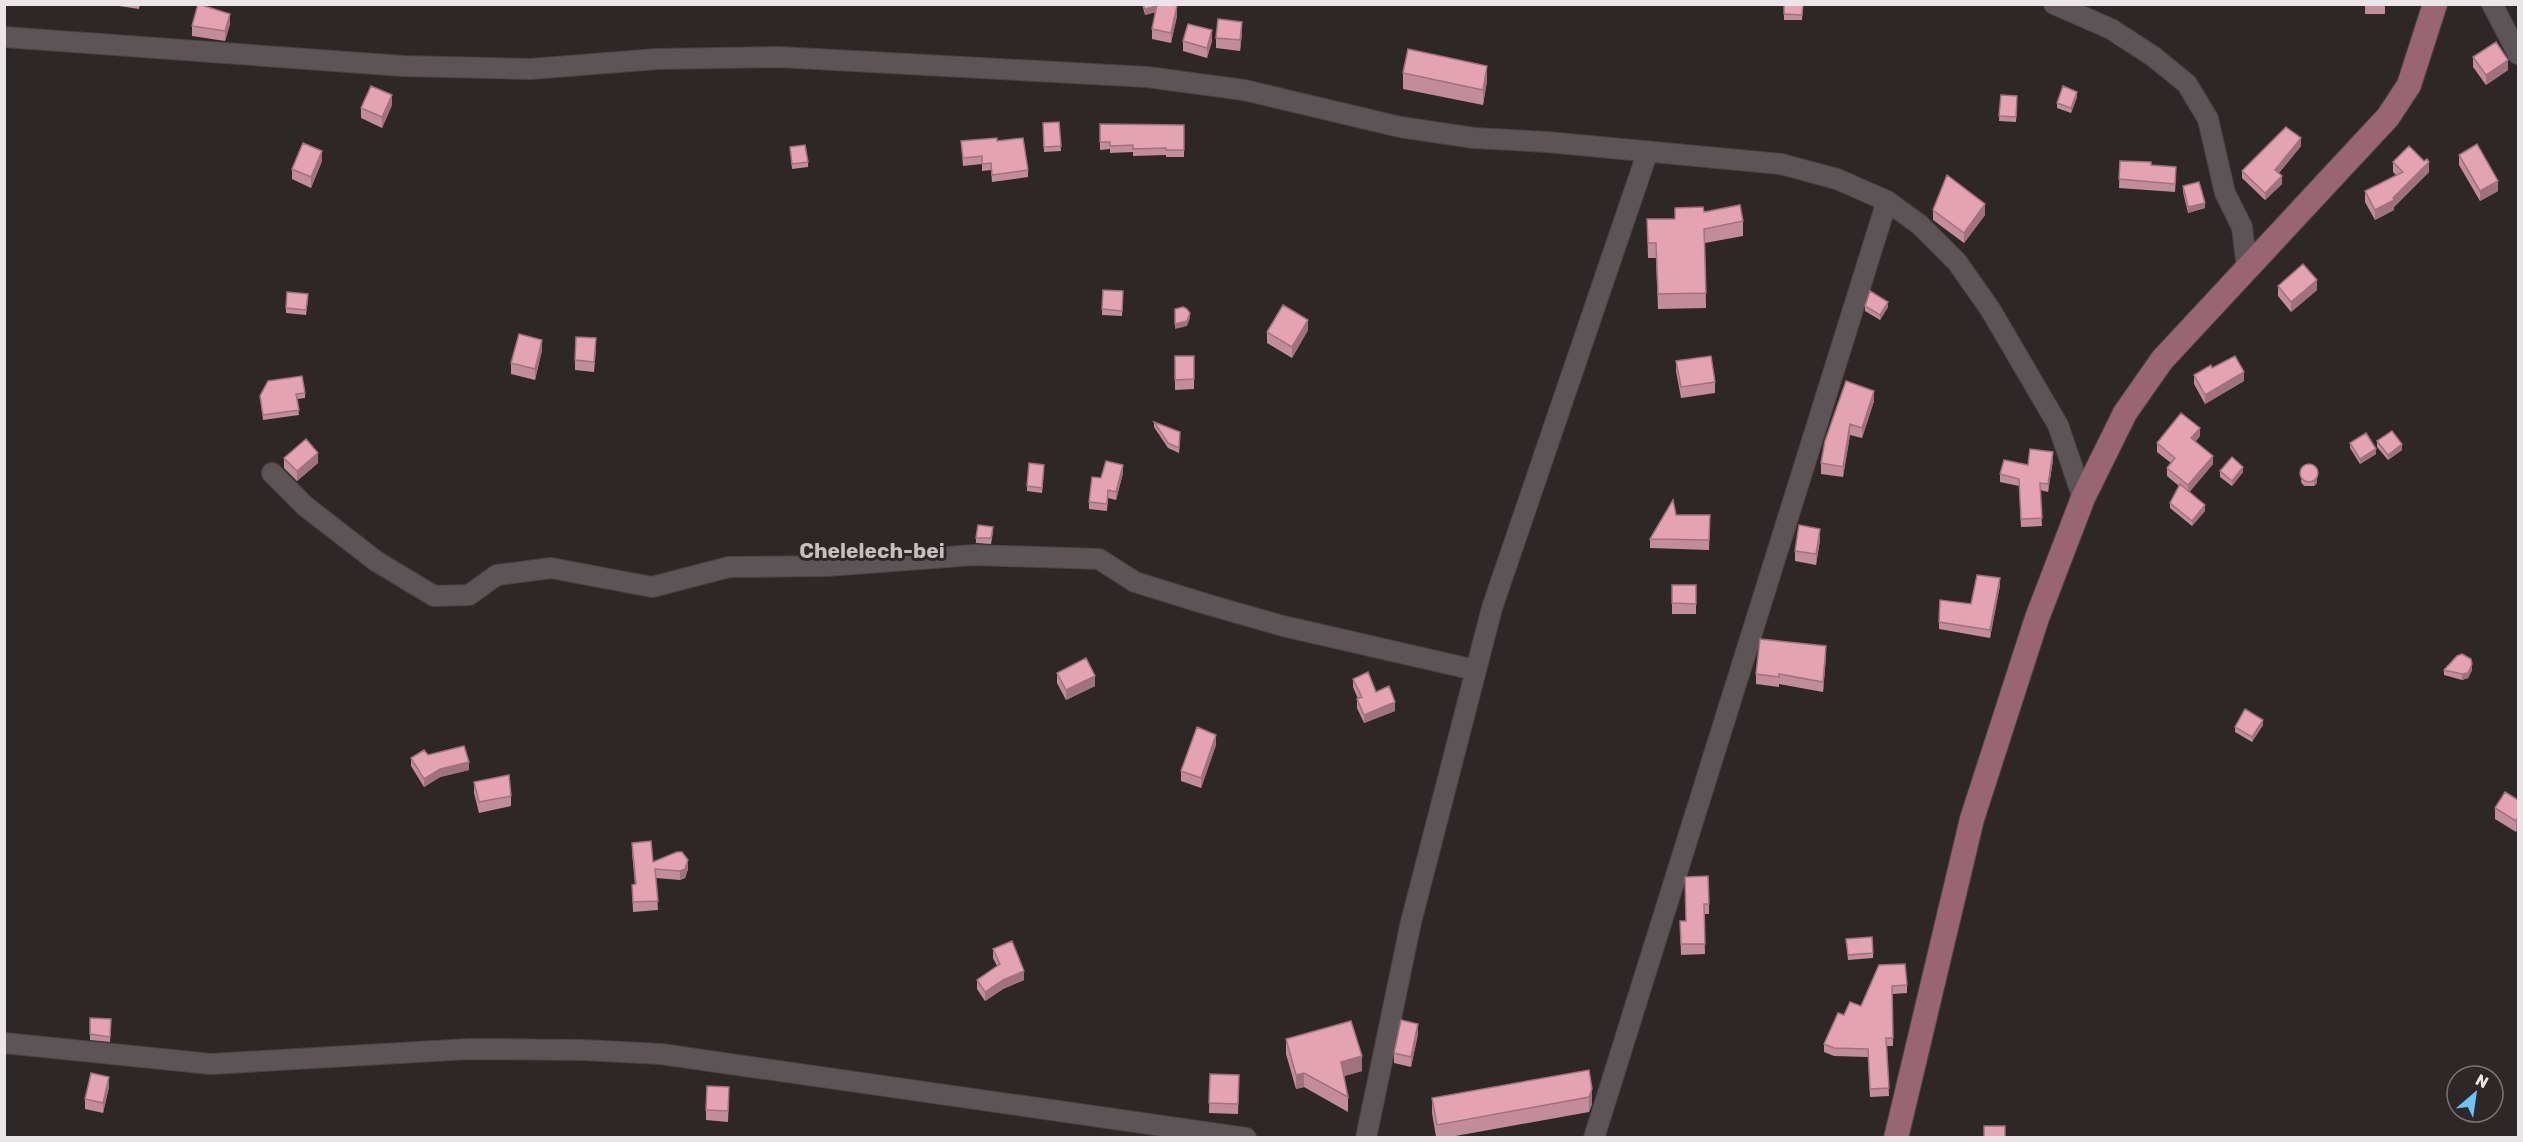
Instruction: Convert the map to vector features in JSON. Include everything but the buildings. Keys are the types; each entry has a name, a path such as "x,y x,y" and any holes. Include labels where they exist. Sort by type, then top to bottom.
{"main road":[{"path":"1896,1137 1972,819 2037,618 2083,498 2125,413 2162,360 2388,117 2409,85 2435,4"}],"street":[{"path":"2054,4 2111,29 2154,57 2187,84 2208,119 2225,193 2242,227 2247,268"},
{"path":"2492,4 2518,54"},
{"path":"4,37 403,66 531,69 657,59 779,57 1147,77 1244,90 1400,127 1474,138 1781,164 1837,178 1887,201 1920,225 1957,261 1990,309 2058,425 2083,498"},
{"path":"1366,1137 1411,922 1474,670 1529,496 1648,151"},
{"path":"1594,1137 1887,201"},
{"path":"272,473 305,506 376,561 434,596 469,595 497,575 551,568 652,587 729,567 827,566 974,555 1099,559 1135,582 1217,607 1283,626 1474,670"},
{"path":"4,1043 211,1064 282,1062 469,1049 583,1050 662,1054 1246,1137"}],"district":[{"name":"Chelelech-bei","path":"872,551"}]}
